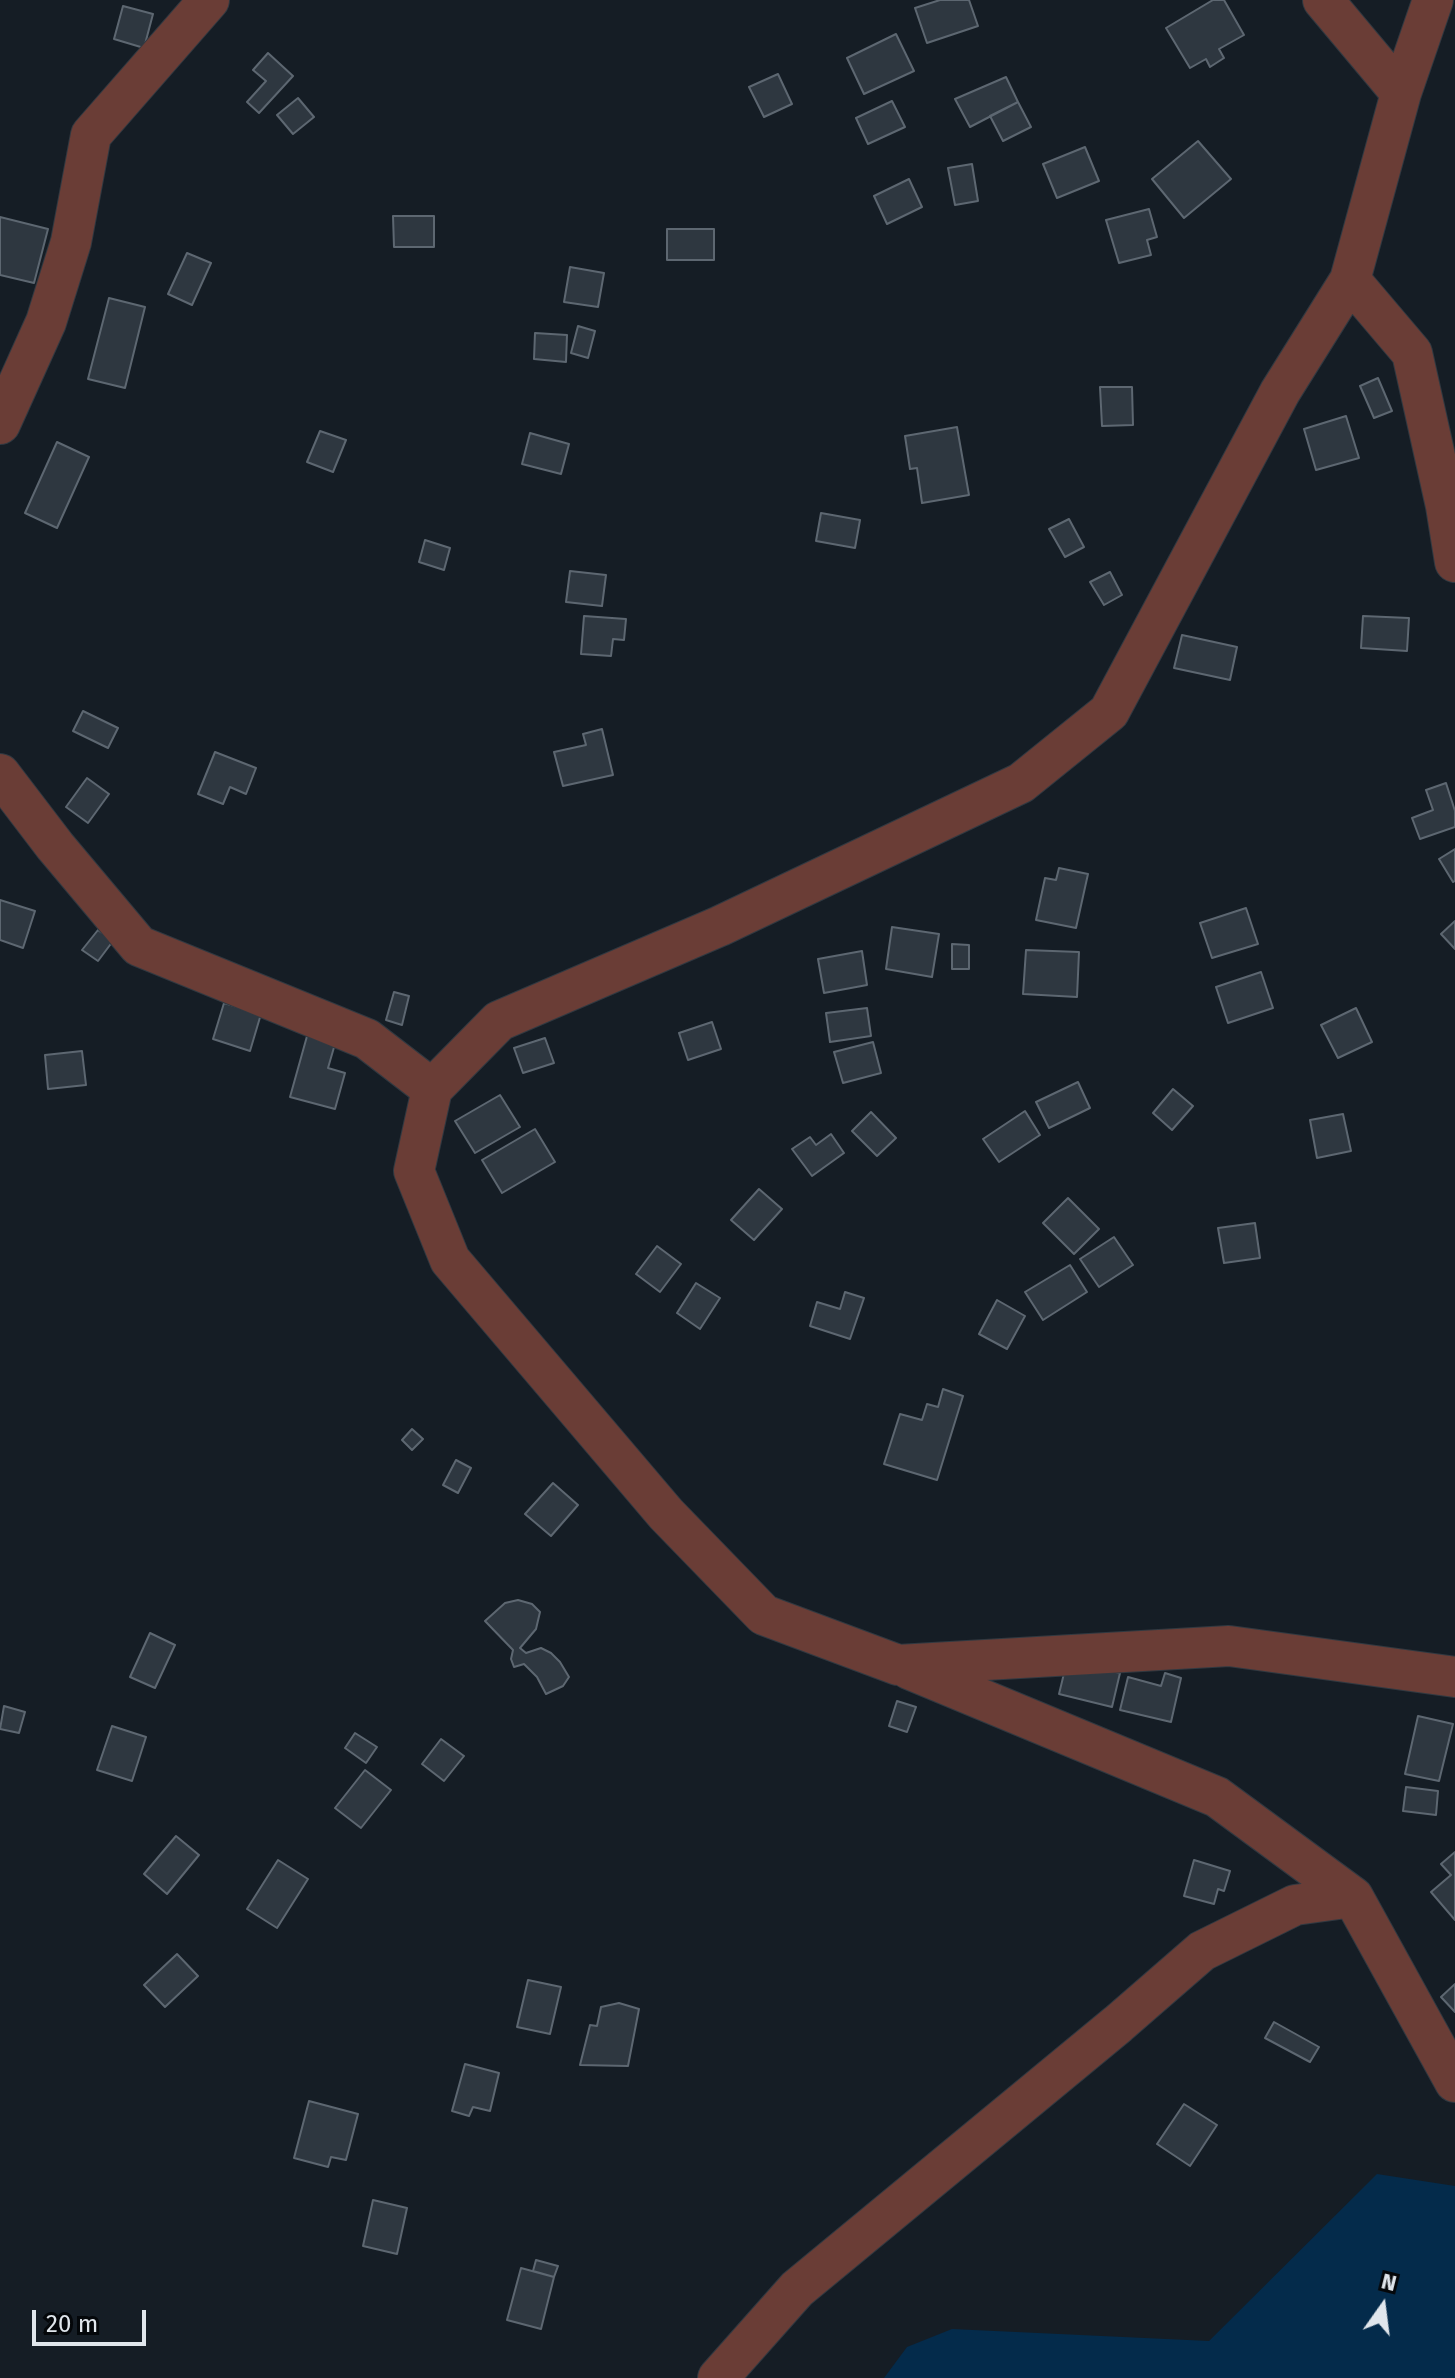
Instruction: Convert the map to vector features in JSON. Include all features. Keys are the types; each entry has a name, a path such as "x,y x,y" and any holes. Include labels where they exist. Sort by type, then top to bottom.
{"street":[{"path":"0,424 46,322 71,242 91,135 209,0"},
{"path":"1323,0 1401,93"},
{"path":"1433,0 1401,93 1350,280 1280,392 1109,712 1021,783 720,926 499,1021 432,1089 414,1171 450,1260 666,1514 764,1615 898,1665 1217,1797 1353,1897 1455,2082"},
{"path":"1350,280 1412,353 1446,506 1455,562"},
{"path":"0,774 55,846 139,946 367,1039 432,1089"},
{"path":"898,1665 1229,1646 1455,1677"},
{"path":"718,2378 797,2289 1202,1951 1295,1905 1353,1897"}],"shaded area":[{"path":"1377,2174 1455,2186 1455,2378 884,2378 907,2347 952,2329 1209,2341"}],"building":[{"path":"940,0 969,0 978,26 927,43 915,8"},
{"path":"1213,0 1224,0 1244,35 1219,49 1224,58 1210,67 1206,59 1190,68 1166,28"},
{"path":"123,6 153,14 144,48 114,39"},
{"path":"896,34 914,71 864,94 847,58"},
{"path":"268,53 293,76 259,113 247,102 266,81 253,70"},
{"path":"778,74 792,104 764,117 749,87"},
{"path":"1006,77 1018,102 970,127 955,99"},
{"path":"298,98 314,117 293,134 277,115"},
{"path":"892,101 905,127 868,144 856,118"},
{"path":"1018,102 1031,127 1003,141 990,116"},
{"path":"1198,141 1231,179 1184,218 1152,179"},
{"path":"1085,147 1099,181 1057,198 1043,164"},
{"path":"972,164 978,201 955,205 948,168"},
{"path":"909,179 922,207 887,224 874,196"},
{"path":"1149,209 1157,237 1147,240 1151,255 1119,263 1106,220"},
{"path":"393,216 434,216 434,247 394,247"},
{"path":"0,217 48,229 34,283 0,275"},
{"path":"667,229 714,229 714,260 667,260"},
{"path":"187,253 211,263 192,305 168,294"},
{"path":"570,267 604,273 598,307 564,302"},
{"path":"109,298 145,307 125,388 88,379"},
{"path":"578,326 595,331 588,358 571,353"},
{"path":"535,333 567,335 566,362 534,359"},
{"path":"1378,378 1392,411 1374,418 1360,386"},
{"path":"1100,387 1132,387 1133,425 1102,426"},
{"path":"1346,416 1359,458 1316,470 1304,429"},
{"path":"957,427 969,495 922,503 917,468 910,469 905,436"},
{"path":"320,431 346,440 333,472 307,462"},
{"path":"530,433 569,444 561,474 522,464"},
{"path":"57,442 89,457 57,528 25,513"},
{"path":"821,513 860,520 855,548 816,541"},
{"path":"1069,519 1084,547 1065,557 1049,529"},
{"path":"425,540 450,548 444,570 419,562"},
{"path":"570,571 606,575 602,606 566,602"},
{"path":"1110,572 1122,595 1104,605 1090,582"},
{"path":"584,616 626,619 624,640 613,639 611,656 581,654"},
{"path":"1363,616 1409,618 1407,651 1361,648"},
{"path":"1182,635 1237,647 1230,680 1174,668"},
{"path":"83,711 118,728 108,748 73,731"},
{"path":"602,729 613,775 563,786 554,752 586,745 583,734"},
{"path":"215,752 256,768 246,794 230,787 223,804 198,794"},
{"path":"87,778 109,794 88,823 66,807"},
{"path":"1446,783 1455,811 1455,827 1420,839 1412,818 1433,810 1426,790"},
{"path":"1455,849 1455,881 1453,882 1439,859"},
{"path":"1059,868 1088,874 1076,928 1036,920 1045,878 1056,880"},
{"path":"0,900 35,911 23,948 0,940"},
{"path":"1246,908 1258,944 1212,958 1200,923"},
{"path":"1455,921 1455,949 1441,934"},
{"path":"892,927 939,934 932,977 886,969"},
{"path":"98,930 113,941 98,961 82,950"},
{"path":"952,944 969,945 969,969 952,969"},
{"path":"1026,950 1079,952 1077,997 1023,994"},
{"path":"862,951 867,985 824,993 818,959"},
{"path":"1261,972 1273,1008 1228,1023 1216,987"},
{"path":"394,992 409,996 402,1025 386,1020"},
{"path":"224,1003 261,1014 250,1051 213,1039"},
{"path":"867,1008 871,1036 830,1042 826,1013"},
{"path":"1356,1008 1372,1042 1338,1058 1321,1025"},
{"path":"712,1022 721,1049 688,1060 679,1033"},
{"path":"309,1029 337,1037 328,1068 345,1073 335,1109 290,1097"},
{"path":"545,1038 554,1063 523,1073 514,1048"},
{"path":"873,1042 881,1073 843,1083 834,1052"},
{"path":"82,1051 86,1085 48,1089 45,1055"},
{"path":"1078,1082 1090,1108 1049,1128 1036,1102"},
{"path":"1173,1089 1193,1106 1172,1130 1153,1113"},
{"path":"500,1095 520,1127 475,1153 455,1121"},
{"path":"1025,1111 1040,1135 999,1162 983,1139"},
{"path":"871,1112 896,1138 877,1156 852,1131"},
{"path":"1343,1114 1351,1151 1317,1158 1310,1120"},
{"path":"535,1129 555,1162 502,1193 482,1160"},
{"path":"831,1134 844,1153 812,1176 792,1149 810,1137 816,1145"},
{"path":"759,1189 782,1209 754,1240 731,1220"},
{"path":"1068,1198 1099,1229 1074,1254 1043,1223"},
{"path":"1255,1223 1260,1258 1224,1263 1218,1228"},
{"path":"1114,1237 1133,1265 1099,1287 1080,1259"},
{"path":"657,1246 681,1264 660,1292 636,1274"},
{"path":"1070,1265 1087,1292 1043,1320 1025,1292"},
{"path":"696,1283 720,1298 700,1329 677,1313"},
{"path":"845,1292 864,1298 850,1339 810,1326 817,1302 840,1309"},
{"path":"997,1300 1025,1316 1007,1349 979,1334"},
{"path":"943,1389 963,1396 937,1480 884,1464 900,1414 922,1420 927,1404 938,1407"},
{"path":"412,1429 423,1439 412,1450 402,1440"},
{"path":"456,1460 471,1468 458,1493 443,1485"},
{"path":"553,1483 578,1505 551,1536 525,1514"},
{"path":"518,1600 532,1604 540,1612 536,1629 520,1648 526,1653 541,1648 551,1653 569,1677 563,1686 546,1694 537,1677 524,1664 514,1667 511,1659 513,1650 485,1621 505,1603"},
{"path":"150,1633 175,1645 155,1688 130,1677"},
{"path":"1067,1661 1120,1673 1112,1707 1059,1694"},
{"path":"1165,1673 1181,1678 1171,1722 1120,1710 1128,1677 1161,1686"},
{"path":"897,1701 916,1707 907,1732 889,1726"},
{"path":"4,1706 25,1712 19,1733 0,1729"},
{"path":"1418,1716 1453,1724 1439,1781 1405,1774"},
{"path":"112,1726 146,1737 132,1781 97,1770"},
{"path":"355,1733 377,1747 366,1763 345,1748"},
{"path":"441,1739 464,1756 444,1781 422,1764"},
{"path":"365,1770 391,1790 361,1828 335,1808"},
{"path":"1406,1787 1438,1791 1436,1815 1403,1811"},
{"path":"176,1836 199,1855 167,1894 144,1874"},
{"path":"1455,1852 1455,1920 1431,1892 1451,1875 1441,1864"},
{"path":"278,1860 308,1879 277,1928 247,1909"},
{"path":"1194,1860 1230,1871 1224,1891 1218,1889 1214,1904 1184,1896"},
{"path":"177,1954 198,1976 165,2007 144,1985"},
{"path":"528,1980 561,1987 550,2034 517,2027"},
{"path":"1455,1984 1455,2012 1441,1997"},
{"path":"619,2003 639,2009 628,2066 580,2065 590,2025 597,2026 601,2007"},
{"path":"1274,2022 1319,2047 1310,2062 1265,2038"},
{"path":"465,2064 499,2073 490,2111 473,2107 469,2116 452,2111"},
{"path":"309,2101 358,2114 346,2160 331,2157 328,2167 294,2158"},
{"path":"1184,2104 1217,2125 1190,2166 1157,2144"},
{"path":"373,2200 407,2208 397,2254 363,2246"},
{"path":"536,2260 558,2266 554,2277 533,2271"},
{"path":"521,2268 554,2277 541,2329 507,2320"}]}
